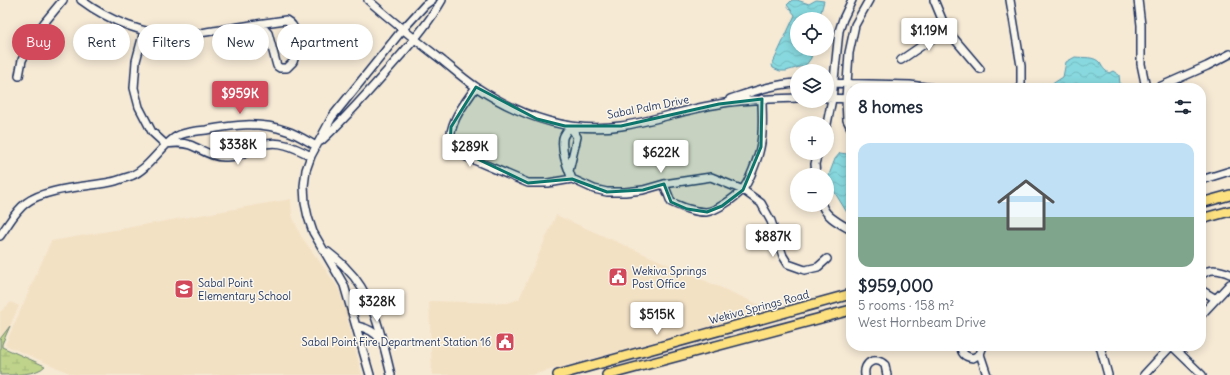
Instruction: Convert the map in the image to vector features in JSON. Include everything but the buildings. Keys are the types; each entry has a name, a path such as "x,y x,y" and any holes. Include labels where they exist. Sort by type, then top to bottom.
{"main road":[{"path":"1206,201 1230,194"},
{"path":"1206,218 1230,211"},
{"name":"Wekiva Springs Road","path":"558,375 593,371 846,295"},
{"path":"607,375 846,311"}],"street":[{"path":"18,76 22,60 34,38 62,0"},
{"path":"81,0 95,10 138,29"},
{"name":"Sabal Palm Drive","path":"368,0 414,39 476,87 517,110 537,119 570,126 621,126 719,104 762,99 790,98"},
{"path":"370,375 344,285 313,232 308,217 304,186 306,170 311,156 332,117 403,29 425,5 432,0"},
{"path":"316,146 365,96 414,39 435,12 442,0"},
{"path":"833,64 839,31 852,0"},
{"path":"847,83 849,53 855,25 869,0"},
{"path":"934,0 946,29 980,69"},
{"path":"1010,0 1021,66 1021,83"},
{"path":"1138,0 1141,25 1141,64 1145,83"},
{"path":"286,20 294,27 296,32 294,59 288,68 280,68 277,66 268,33 260,24 286,20"},
{"path":"902,60 946,29"},
{"path":"138,54 134,88 139,108 152,132 165,144"},
{"path":"1168,83 1230,54"},
{"path":"1207,66 1230,60"},
{"path":"834,83 846,84"},
{"name":"Sabal Palm Drive","path":"719,104 754,91 790,84"},
{"path":"476,87 451,126 450,146 467,157 528,183 548,183 572,179 594,189 607,192 643,190 664,184 711,177 743,190 761,203 771,221 783,256 788,264 805,270 818,267 827,259"},
{"path":"834,98 846,99"},
{"path":"664,184 671,202 687,209 707,212 722,206 743,190 757,161 761,147 762,99"},
{"path":"0,236 19,209 26,202 43,194 113,182 133,174 149,162 165,144 176,136 232,125 249,124 269,126 287,131 316,146"},
{"path":"569,171 577,137 570,126 564,136 563,148 566,164 572,179"},
{"path":"165,144 179,142 190,145 209,154 222,157 235,157 270,143 293,147 311,156"},
{"path":"1206,179 1230,172"},
{"path":"826,212 836,221 846,227"},
{"path":"323,248 347,269 367,298 375,318 390,375"},
{"path":"1206,272 1212,270 1230,274"},
{"path":"1206,310 1230,284"},
{"path":"1206,293 1216,299"},
{"path":"357,326 376,333 382,342"},
{"path":"962,351 968,357 977,357 981,351"},
{"path":"1101,351 1108,375"},
{"path":"1144,375 1167,351"},
{"path":"1177,351 1202,375"},
{"path":"980,354 987,375"},
{"path":"865,375 864,369 866,365 873,360 878,360 885,365 886,375"}],"highlighted area":[{"path":"476,87 537,119 565,126 621,126 719,104 762,99 761,147 743,190 722,206 707,212 687,209 671,202 664,184 643,190 607,192 572,179 528,183 450,146 451,127"}],"shaded area":[{"name":"Sabal Point Elementary School","path":"291,199 292,215 301,236 342,295 362,375 74,375 5,345 51,241"},
{"path":"556,215 772,310 532,375 432,375 429,301 507,303 519,299"},
{"path":"11,302 19,306 10,326 0,339 0,312"}],"green space":[{"path":"10,326 2,347 45,366 31,373 0,375 0,339"}],"water":[{"path":"792,0 809,4 816,0 824,1 821,12 793,12 787,5"},
{"path":"790,26 790,56 811,56 811,58 807,64 790,64 790,70 786,71 780,71 773,68 772,65"},
{"path":"1075,57 1095,59 1107,72 1109,73 1113,71 1119,75 1120,83 1054,83 1063,77 1066,62"},
{"path":"840,153 846,154 846,211 834,191 834,168 832,168 835,159"}],"place":[{"name":"Wekiva Springs Post Office","path":"618,277"},
{"name":"Sabal Point Elementary School","path":"184,289"},
{"name":"Sabal Point Fire Department Station 16","path":"505,342"}]}
